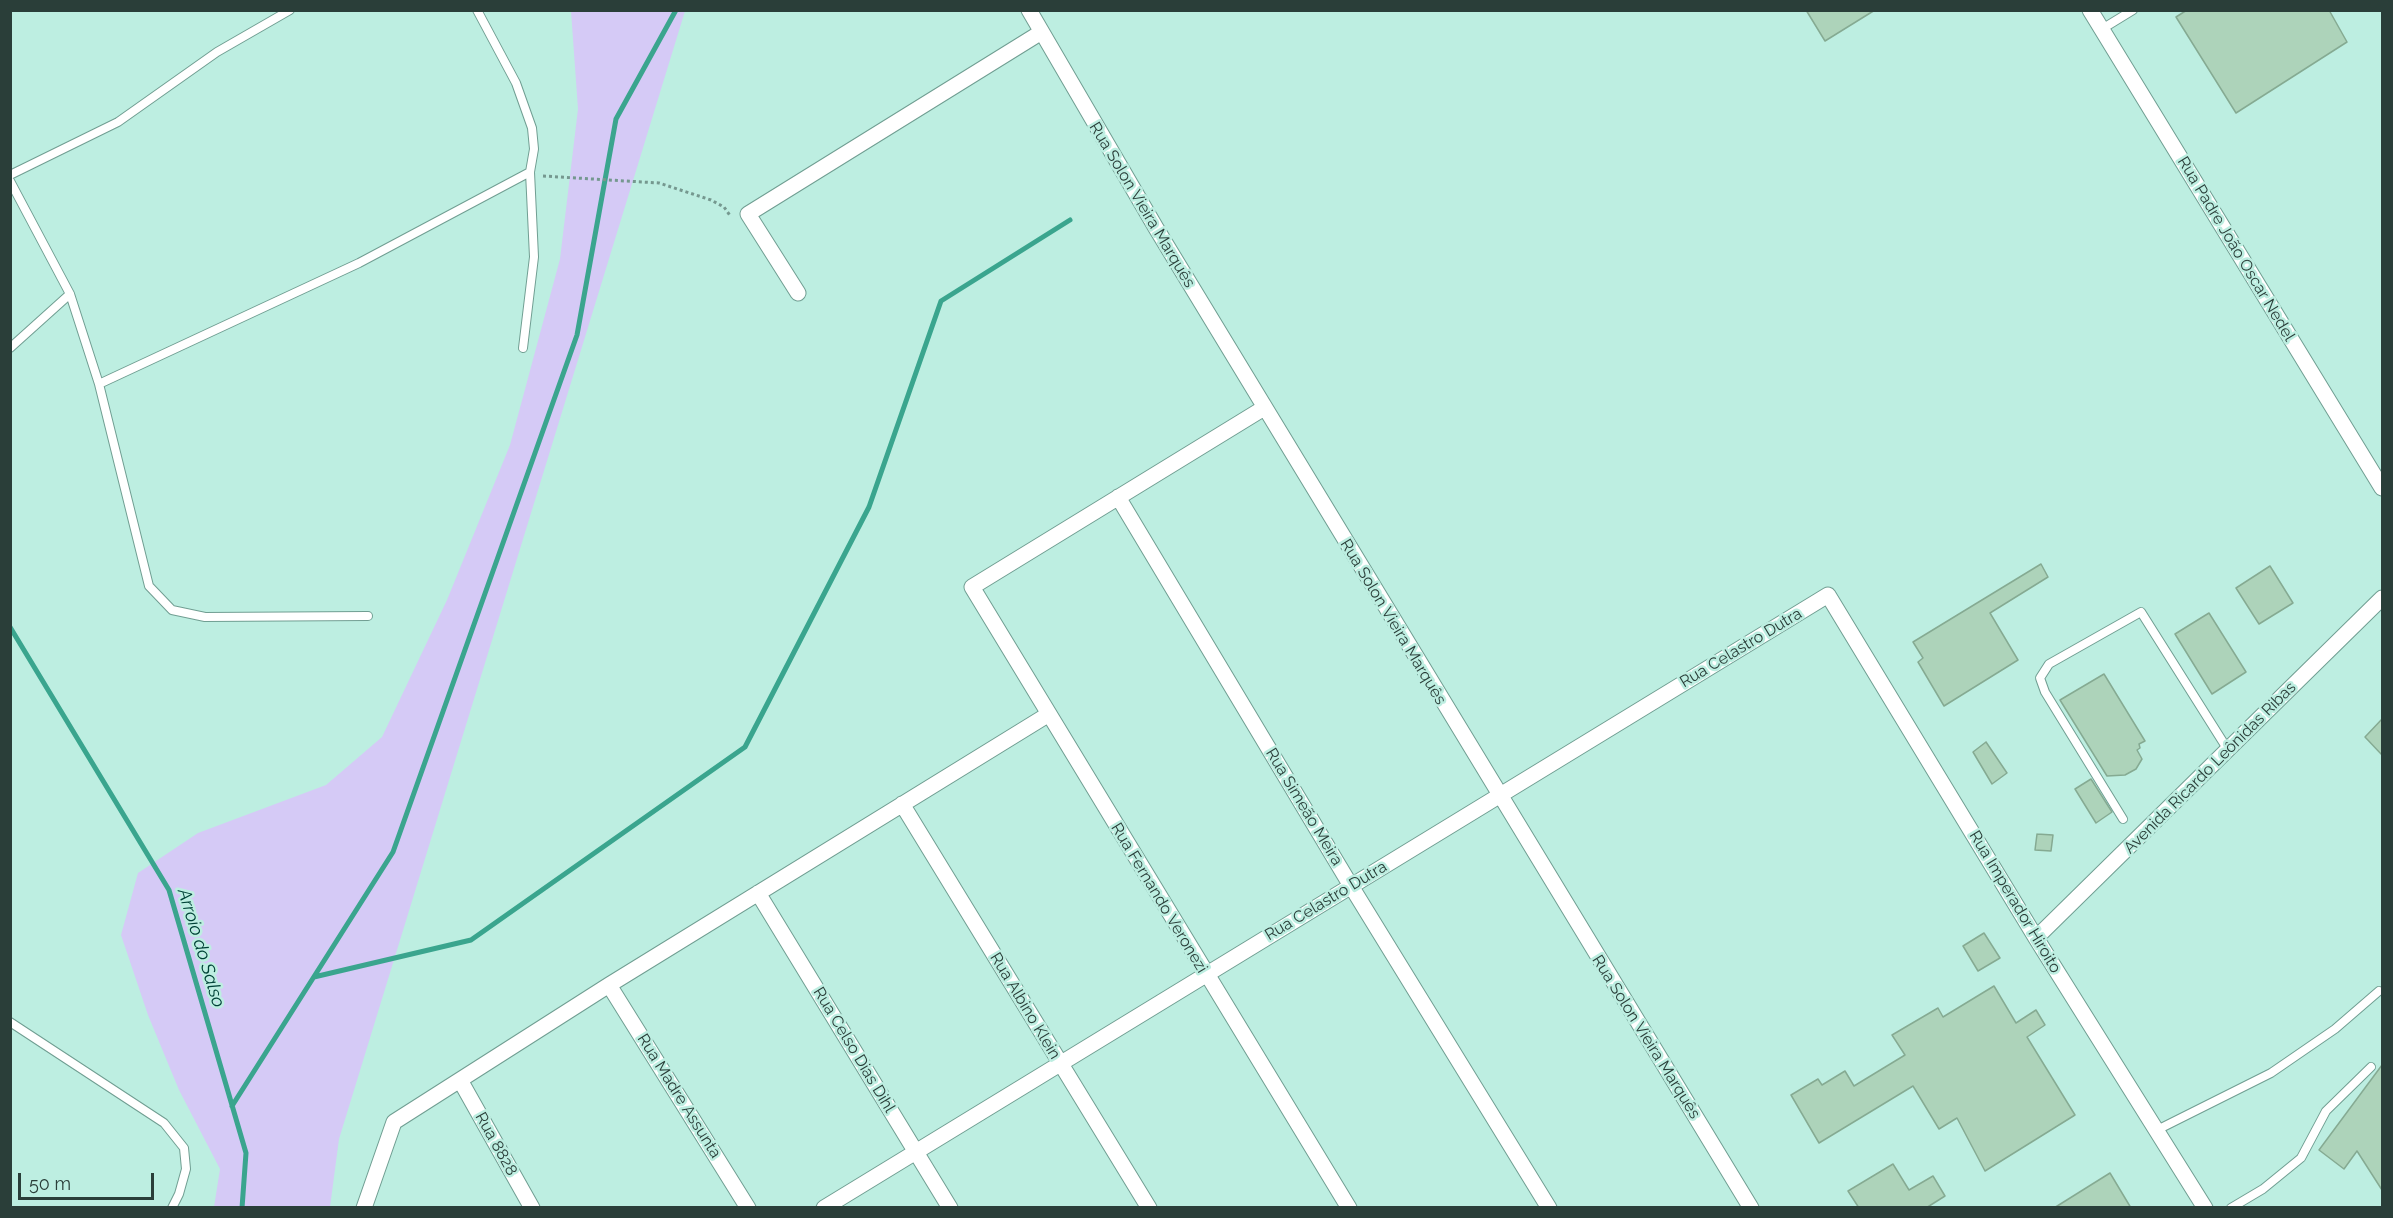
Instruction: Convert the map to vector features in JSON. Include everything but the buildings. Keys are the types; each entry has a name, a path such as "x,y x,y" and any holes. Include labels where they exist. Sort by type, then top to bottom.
{"street":[{"name":"Rua Solon Vieira Marquês","path":"1029,10 1040,33 1264,408 1751,1208"},
{"name":"Rua Padre João Oscar Nedel","path":"2090,10 2382,488"},
{"path":"798,293 748,214 1040,33"},
{"path":"1118,497 1264,408"},
{"name":"Rua Fernando Veronezi","path":"1118,497 972,587 1205,975 1349,1208"},
{"name":"Rua Simeão Meira","path":"1118,497 1351,886 1549,1208"},
{"name":"Rua Celastro Dutra","path":"824,1208 1828,595"},
{"name":"Rua Imperador Hiroito","path":"1828,595 2036,938 2205,1208"},
{"name":"Avenida Ricardo Leônidas Ribas","path":"2036,938 2382,598"},
{"path":"364,1208 394,1122 609,985 1048,714"},
{"name":"Rua Albino Klein","path":"902,804 1149,1208"},
{"name":"Rua Celso Dias Dihl","path":"758,893 950,1208"},
{"name":"Rua Madre Assunta","path":"609,985 748,1208"},
{"name":"Rua 8828","path":"460,1080 532,1208"}],"lane":[{"path":"10,175 118,122 217,52 290,10"},
{"path":"477,10 516,83 532,128 534,149 530,172 534,257 523,348"},
{"path":"2102,29 2133,10"},
{"path":"99,384 359,263 530,172"},
{"path":"10,181 70,294 99,384 148,586 172,610 205,616 368,616"},
{"path":"10,348 70,294"},
{"path":"2123,819 2045,692 2040,678 2049,664 2141,612 2228,750"},
{"path":"2157,1130 2271,1073 2335,1029 2379,991"},
{"path":"10,1022 164,1123 184,1149 186,1169 179,1194 172,1208"},
{"path":"2231,1208 2263,1189 2301,1158 2326,1111 2371,1067"}],"path":[{"path":"530,172 553,178 659,183 711,200 724,207 736,223"}],"shaded area":[{"path":"571,11 685,11 339,1139 330,1207 214,1207 220,1169 179,1090 148,1015 121,935 138,873 198,833 326,785 382,737 447,600 510,445 560,259 578,109"}],"waterway":[{"path":"232,1106 393,852 577,335 616,119 676,10"},
{"path":"314,977 471,940 745,747 869,507 941,301 1070,220"},
{"name":"Arroio do Salso","path":"10,627 169,890 246,1153 242,1208"}]}
